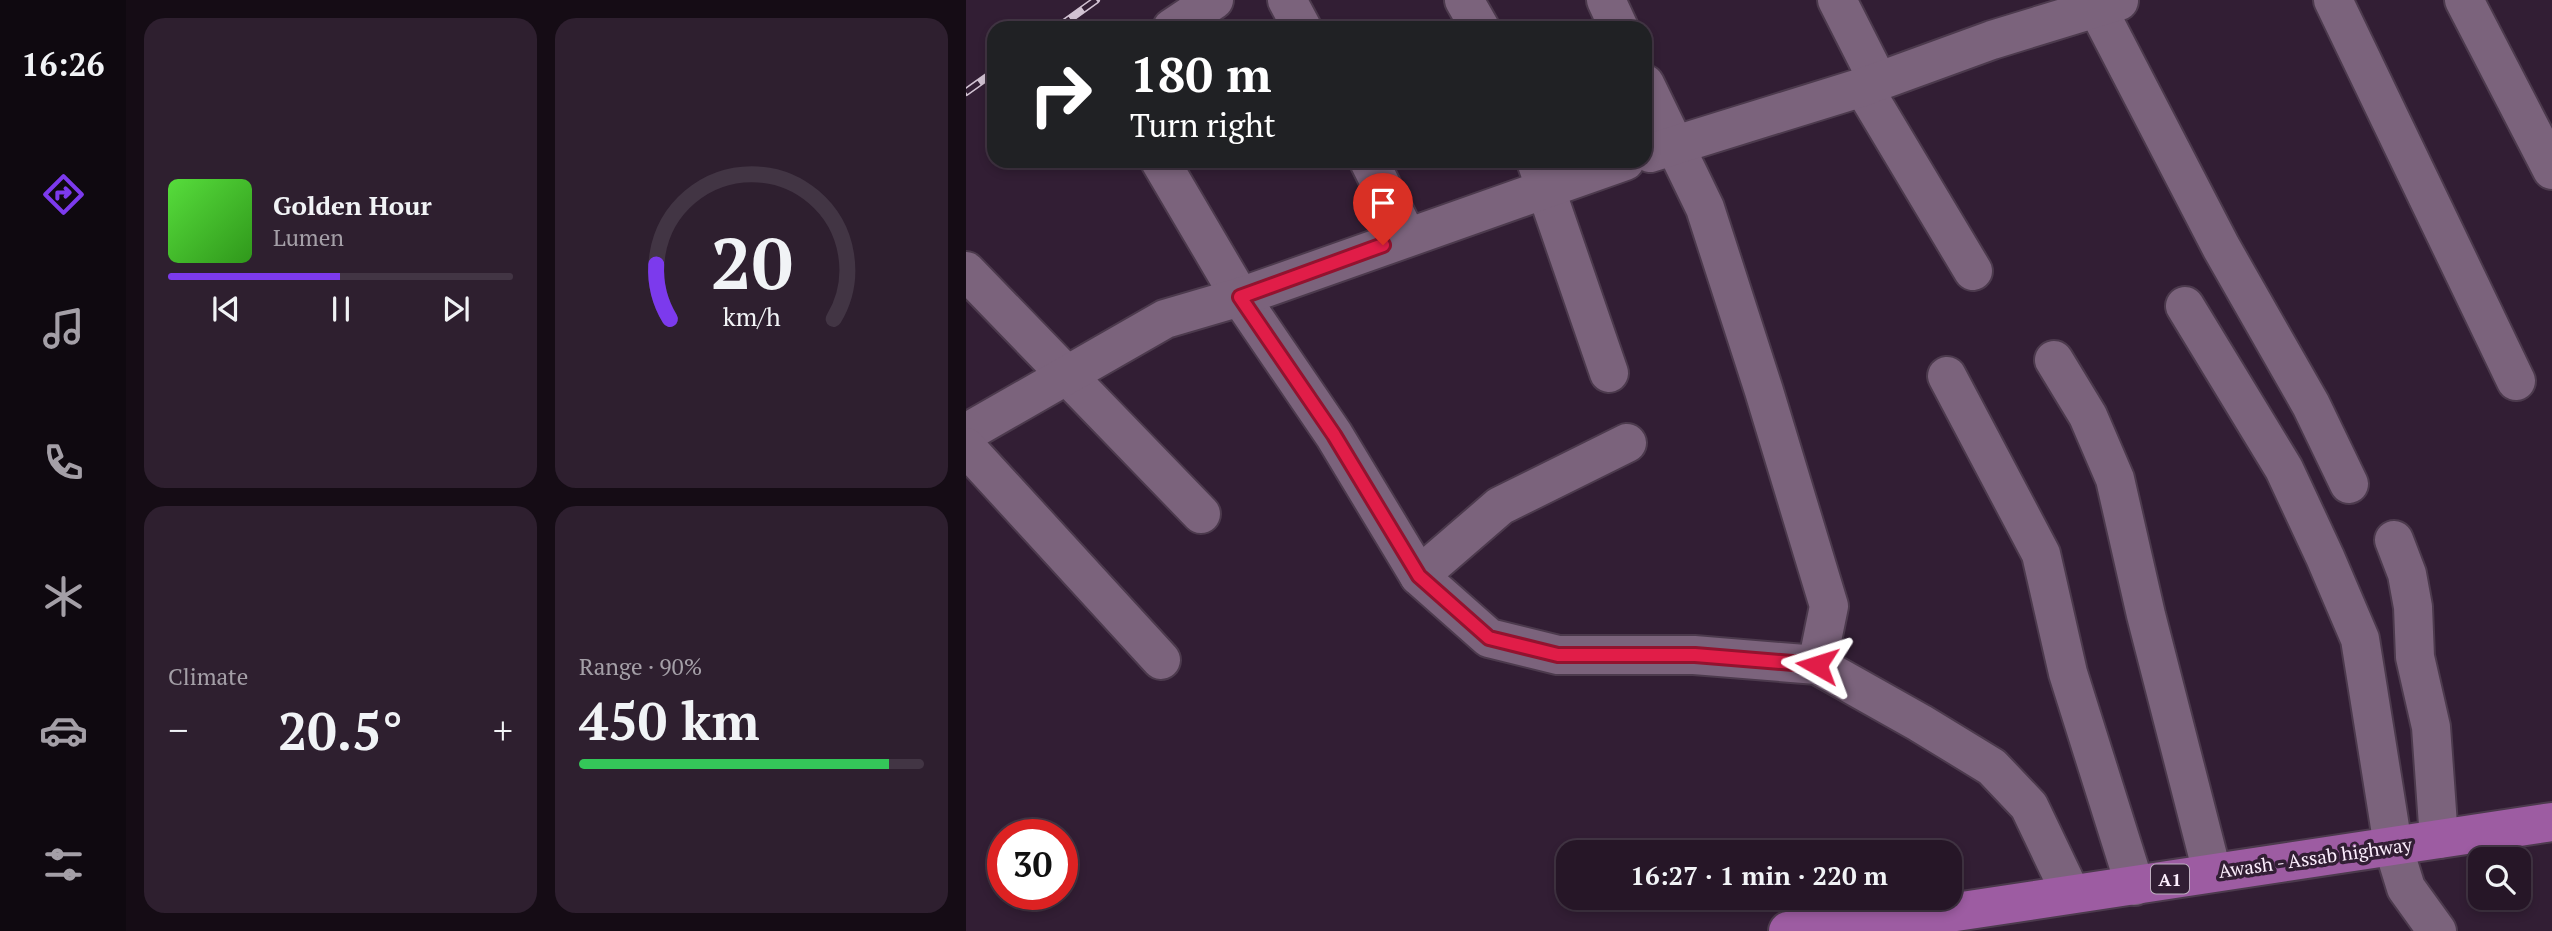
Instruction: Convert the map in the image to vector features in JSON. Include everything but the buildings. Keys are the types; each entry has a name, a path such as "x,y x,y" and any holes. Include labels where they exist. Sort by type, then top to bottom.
{"main road":[{"name":"Awash - Assab highway","path":"1788,931 1955,922 2071,894 2552,822"}],"street":[{"path":"1182,21 1214,0"},
{"path":"1287,0 1298,21"},
{"path":"1464,0 1476,21"},
{"path":"1606,0 1616,21"},
{"path":"1837,0 1870,84 1973,271"},
{"path":"2333,0 2516,381"},
{"path":"2464,0 2552,170"},
{"path":"1659,150 1870,84 2104,3 2221,247 2311,405 2350,484"},
{"path":"1652,117 1659,150 1705,208 1829,606 1817,665"},
{"path":"1164,168 1240,297 1334,435 1419,576 1489,638 1558,655 1695,655 1817,665 1992,767 2029,806 2071,894"},
{"path":"1372,168 1407,237"},
{"path":"966,433 1164,319 1240,297 1407,237 1541,174 1580,168"},
{"path":"1541,174 1609,373"},
{"path":"966,271 1201,514"},
{"path":"2185,306 2284,469 2360,639 2393,846 2406,888 2437,931"},
{"path":"2054,360 2088,416 2115,479 2146,615 2212,872"},
{"path":"1947,376 2040,554 2068,673 2135,886"},
{"path":"1419,576 1500,506 1627,443"},
{"path":"966,447 1161,660"},
{"path":"2394,540 2407,575 2413,607 2415,657 2431,727 2439,839"}],"railway":[{"path":"1067,21 1096,0"},
{"path":"966,92 987,77"}],"route":[{"path":"1383,245 1240,297 1334,435 1419,576 1489,638 1558,655 1695,655 1817,665"}]}
